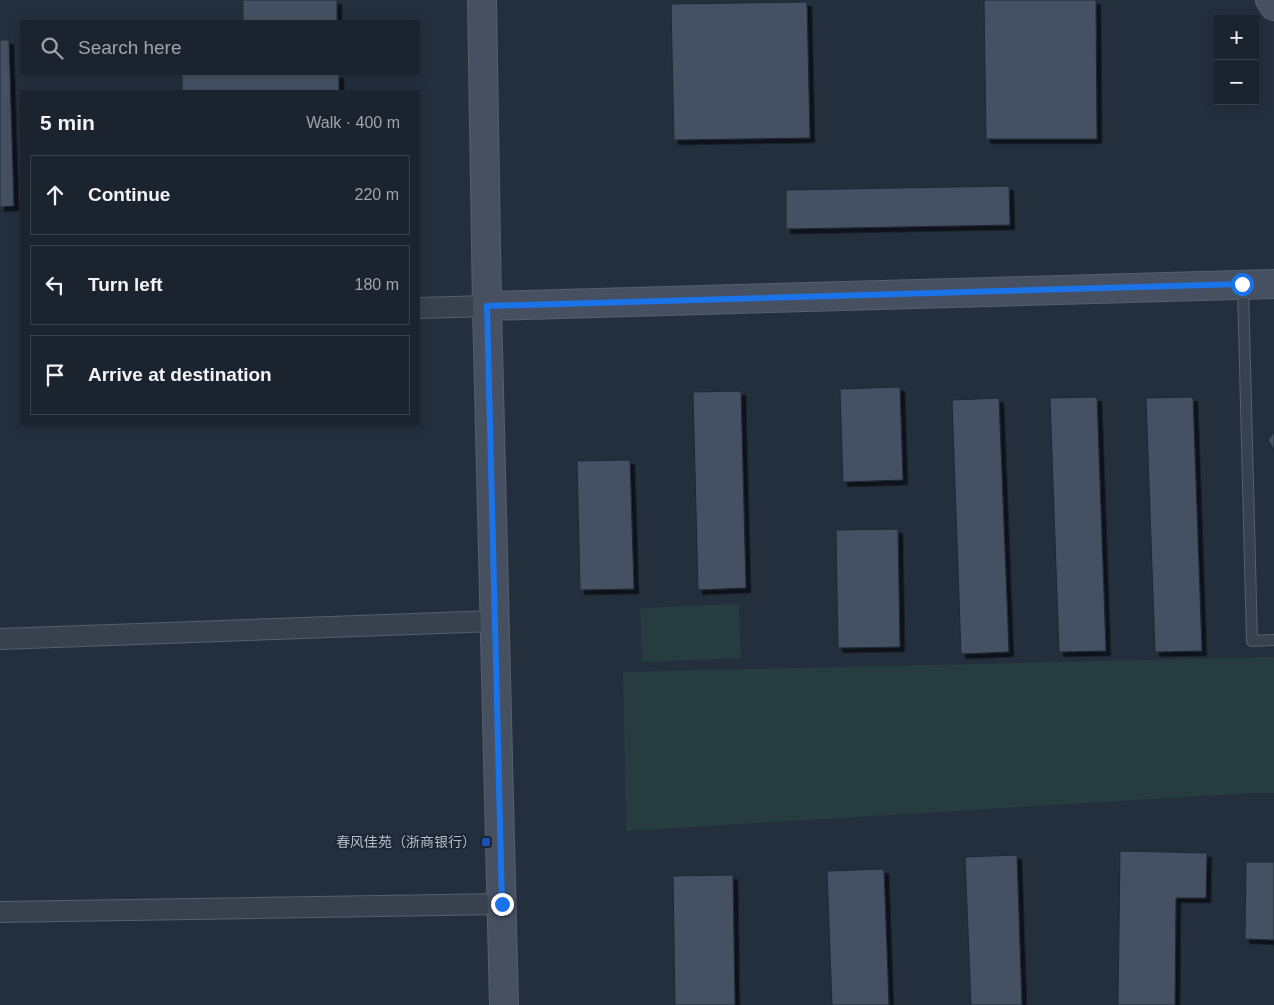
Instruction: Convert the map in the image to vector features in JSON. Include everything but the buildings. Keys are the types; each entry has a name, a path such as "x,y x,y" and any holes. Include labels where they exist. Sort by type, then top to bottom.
{"street":[{"path":"482,0 487,306 504,1005"},
{"path":"1270,0 1274,6"},
{"path":"420,308 1274,284"},
{"path":"0,639 495,620"},
{"path":"0,912 502,904"}],"lane":[{"path":"1242,284 1252,641 1274,640"}],"green space":[{"path":"739,604 741,658 642,662 640,608"},
{"path":"1274,657 1274,793 626,831 623,672"}],"place":[{"name":"春风佳苑（浙商银行）","path":"486,842"}],"route":[{"path":"502,904 487,306 1242,284"}]}
